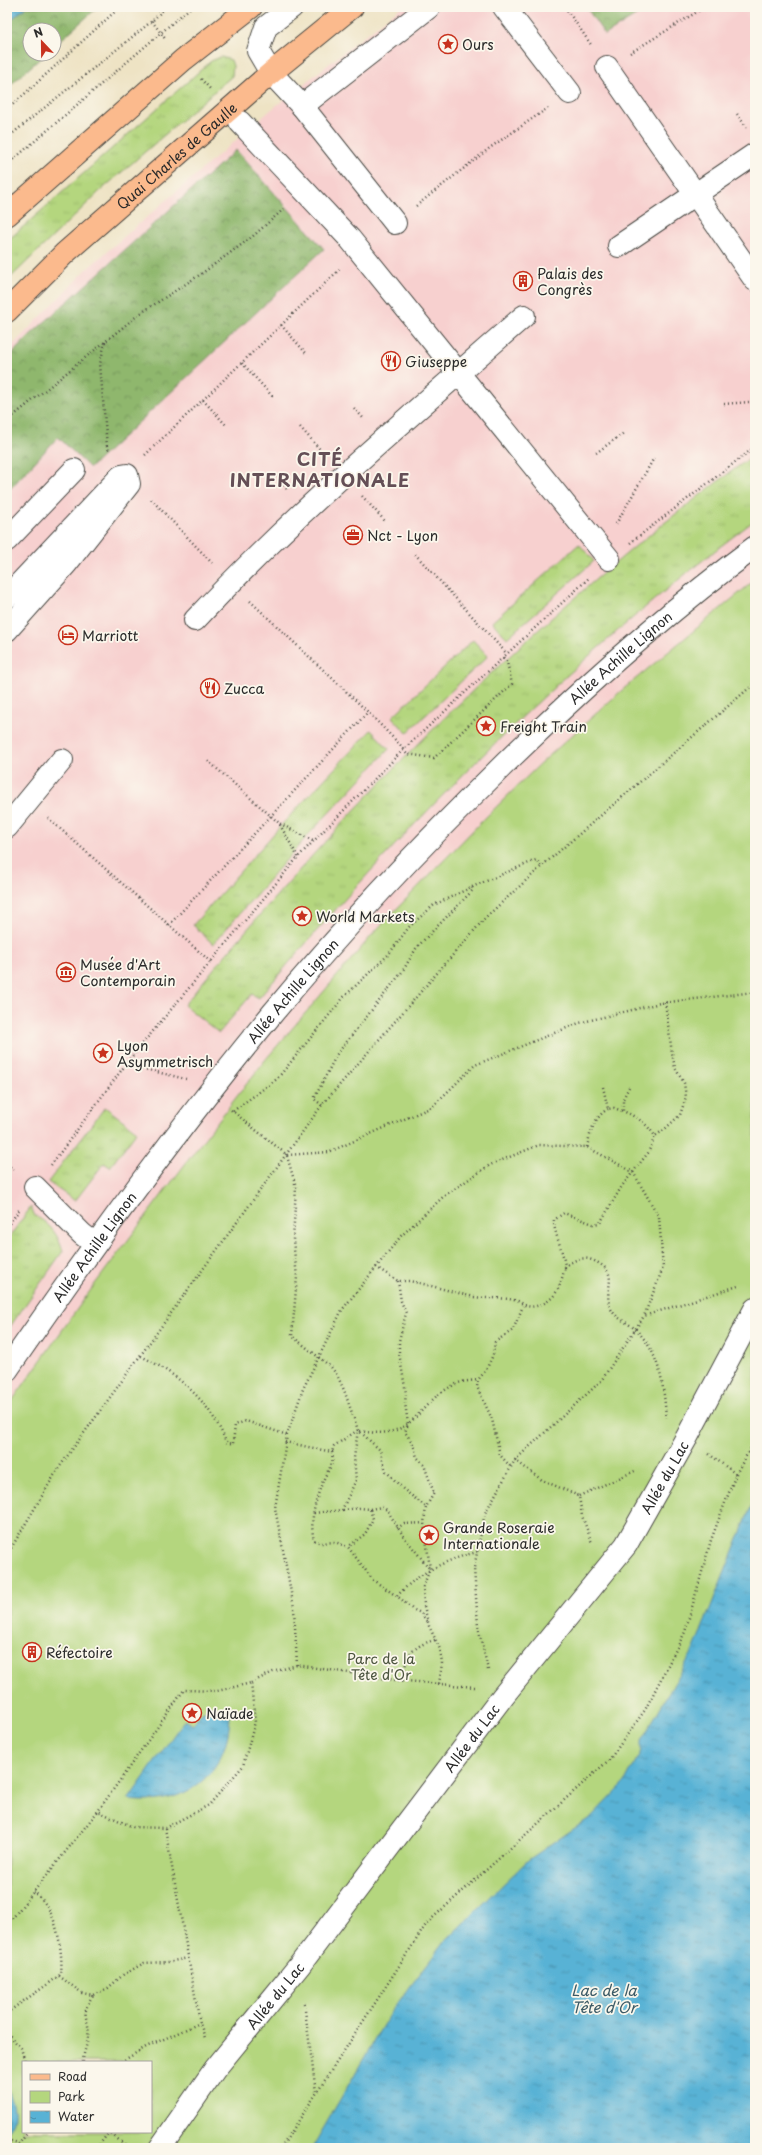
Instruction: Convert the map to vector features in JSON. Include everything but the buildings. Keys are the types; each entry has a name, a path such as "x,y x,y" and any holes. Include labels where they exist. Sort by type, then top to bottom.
{"main road":[{"path":"7,215 183,60 251,7"},
{"name":"Quai Charles de Gaulle","path":"7,311 65,253 235,116 271,72 352,7"}],"street":[{"path":"292,7 266,27 258,51 271,72 333,143 395,223"},
{"path":"302,106 429,7"},
{"path":"504,7 570,93"},
{"path":"607,67 755,280"},
{"path":"235,116 359,251 609,560"},
{"path":"619,246 755,154"},
{"path":"195,620 230,582 336,480 524,316"},
{"path":"7,540 74,470"},
{"path":"7,597 121,476 127,475 129,484 66,564 7,630"},
{"name":"Allée Achille Lignon","path":"7,1370 96,1244 209,1092 273,1012 375,898 470,798 576,696 709,580 755,547"},
{"path":"7,827 62,760"},
{"path":"35,1187 82,1234 96,1244"},
{"name":"Allée du Lac","path":"160,2148 215,2069 299,1966 498,1692 626,1545 755,1309"}],"path":[{"path":"7,110 120,7"},
{"path":"7,138 152,21 166,7"},
{"path":"7,166 160,32 191,7"},
{"path":"565,7 607,67 705,7"},
{"path":"152,21 183,60 235,116"},
{"path":"395,223 491,147 570,93"},
{"path":"7,421 138,315 202,274 252,237 305,191"},
{"path":"127,475 146,452 203,400 359,251"},
{"path":"281,325 306,353"},
{"path":"105,342 100,364 107,447 127,475 230,582 368,712 407,754 434,758 512,684 507,662 503,657"},
{"path":"242,363 273,397"},
{"path":"724,404 749,402 755,398"},
{"path":"203,400 227,426"},
{"path":"596,453 625,432"},
{"path":"7,1227 103,1092 298,857 313,841 403,749 609,560 755,447"},
{"path":"620,520 654,458"},
{"path":"415,554 506,654"},
{"path":"7,1555 58,1469 322,1106 486,917 542,866 755,683"},
{"path":"169,925 270,815 368,712"},
{"path":"208,761 279,823 313,841"},
{"path":"28,801 211,962"},
{"path":"279,823 298,857"},
{"path":"233,1111 277,1078 344,997 389,954 409,927 434,905 536,860 542,866"},
{"path":"322,1106 314,1099 337,1054 402,972 417,947 473,890 472,887"},
{"path":"287,1155 329,1152 432,1107 475,1065 580,1023 665,1002 755,992"},
{"path":"376,1267 398,1281 420,1283 475,1297 516,1300 523,1306 532,1307 542,1304 552,1298 558,1290 565,1267 554,1220 564,1213 593,1224 600,1223 614,1198 648,1153 654,1136 664,1130 680,1115 686,1097 684,1083 675,1068 665,1002"},
{"path":"129,1060 140,1068 193,1080"},
{"path":"603,1087 608,1109"},
{"path":"623,1111 623,1099 629,1087"},
{"path":"587,1147 596,1120 608,1109 614,1108 635,1116 646,1124 654,1136"},
{"path":"240,1117 287,1155 296,1187 293,1240 297,1277 292,1336 319,1357 337,1375 358,1430 354,1458 356,1480 342,1510"},
{"path":"7,1925 98,1811 184,1690 217,1691 251,1683 273,1672 297,1665 498,1692 478,1626 474,1568 485,1513 510,1466 601,1381 644,1316 663,1268 661,1239 659,1217 633,1172 587,1147 539,1145 490,1165 444,1196 401,1236 342,1310 303,1389 287,1435 275,1508 294,1608 297,1665"},
{"path":"565,1267 580,1258 588,1258 609,1272 611,1282 608,1302 611,1309 616,1316 636,1329 648,1344 656,1361 662,1380 666,1420 683,1443 736,1474"},
{"path":"398,1281 401,1301 406,1313 399,1341 399,1353 406,1393 405,1403 408,1424 405,1432 413,1444 417,1456 424,1465 434,1493 426,1507 424,1524 430,1569 423,1587 424,1606 429,1626 434,1640 440,1649 442,1663 440,1684"},
{"path":"644,1316 740,1286"},
{"path":"510,1466 500,1455 492,1419 477,1387 478,1380 486,1370 493,1355 495,1342 513,1330 523,1306"},
{"path":"141,1356 185,1382 212,1413 226,1442 233,1444 235,1425 246,1421 287,1435"},
{"path":"429,1626 421,1613 412,1609 397,1596 373,1580 348,1547 335,1542 321,1542 314,1540 312,1533 314,1513 323,1479 331,1469 332,1452 334,1446 358,1430 371,1433 392,1432 408,1424 441,1393 454,1384 478,1380"},
{"path":"358,1430 380,1450 386,1471 404,1489 426,1507"},
{"path":"281,2148 316,2092 427,1924 609,1760 645,1710 685,1632 711,1540 736,1474 755,1440"},
{"path":"285,1442 332,1452"},
{"path":"515,1460 542,1480 579,1496 636,1470 661,1483"},
{"path":"579,1496 582,1516 589,1538 605,1570"},
{"path":"314,1513 382,1507 387,1510 397,1528 430,1569"},
{"path":"348,1547 365,1534 371,1526 373,1519 370,1509"},
{"path":"397,1528 404,1524 424,1524"},
{"path":"397,1596 430,1569 453,1558 477,1552"},
{"path":"403,1680 404,1668 414,1649 434,1640"},
{"path":"98,1811 133,1827 165,1828 209,1805 242,1766 255,1722 251,1683"},
{"path":"165,1828 200,2023 215,2069"},
{"path":"7,2013 27,1997 50,1985 61,1974 62,1960 54,1922 46,1905 34,1891"},
{"path":"83,2061 88,2036 85,2015 86,2006 93,1995 108,1988 123,1975 144,1963 168,1962 188,1958"},
{"path":"299,1966 316,2092"},
{"path":"59,1976 82,1993 93,1995"},
{"path":"123,2061 146,2047 200,2023"},
{"path":"7,2033 21,2048 26,2061"},
{"path":"16,2148 27,2133"},
{"path":"97,2148 108,2133"},
{"path":"110,2133 130,2148"},
{"path":"7,2140 19,2143"}],"shaded area":[{"path":"401,7 755,7 755,580 621,691 486,817 379,927 266,1059 207,1135 95,1284 7,1408 7,351 88,268 272,109"}],"green space":[{"path":"26,7 98,7 62,39 62,22 22,22 22,62 36,62 7,88 7,23"},
{"path":"586,7 639,7 642,12 605,35"},
{"path":"221,57 231,60 233,66 232,76 99,192 7,281 7,241 211,61"},
{"path":"236,150 324,249 90,468 58,437 7,492 7,359 29,336"},
{"path":"755,454 755,520 687,573 556,685 432,806 373,868 259,998 252,994 219,1033 184,1005 247,929 313,855 381,782 452,711 524,643 599,577 676,514"},
{"path":"579,544 594,561 507,638 492,622"},
{"name":"Parc de la Tête d'Or","path":"755,580 755,2148 7,2148 7,1408 95,1284 266,1059 379,927 539,765 621,691"},
{"path":"473,640 488,656 407,733 392,717"},
{"path":"371,730 389,749 309,834 213,944 193,925 285,821"},
{"path":"105,1107 137,1131 110,1167 104,1163 75,1201 48,1182"},
{"path":"31,1207 35,1216 45,1222 53,1230 63,1251 7,1331 7,1240"}],"water":[{"path":"7,7 26,7 7,23"},
{"name":"Lac de la Tête d'Or","path":"755,1497 755,2148 312,2148 390,2013 444,1942 528,1860 591,1817 625,1782 641,1751 641,1741 693,1651"},
{"path":"230,1708 229,1730 224,1750 215,1766 203,1780 188,1791 170,1798 150,1801 128,1800 185,1719 193,1724 203,1711 220,1711"},
{"path":"7,2089 12,2100 14,2115 11,2126 7,2131"}],"place":[{"name":"Ours","path":"448,44"},
{"name":"Palais des Congrès","path":"523,281"},
{"name":"Giuseppe","path":"391,361"},
{"name":"Nct - Lyon","path":"353,535"},
{"name":"Marriott","path":"68,635"},
{"name":"Zucca","path":"210,688"},
{"name":"Freight Train","path":"486,726"},
{"name":"World Markets","path":"302,916"},
{"name":"Musée d'Art Contemporain","path":"66,972"},
{"name":"Lyon Asymmetrisch","path":"103,1053"},
{"name":"Grande Roseraie Internationale","path":"429,1535"},
{"name":"Réfectoire","path":"32,1652"},
{"name":"Naïade","path":"192,1713"}],"district":[{"name":"CITÉ INTERNATIONALE","path":"320,468"}]}
